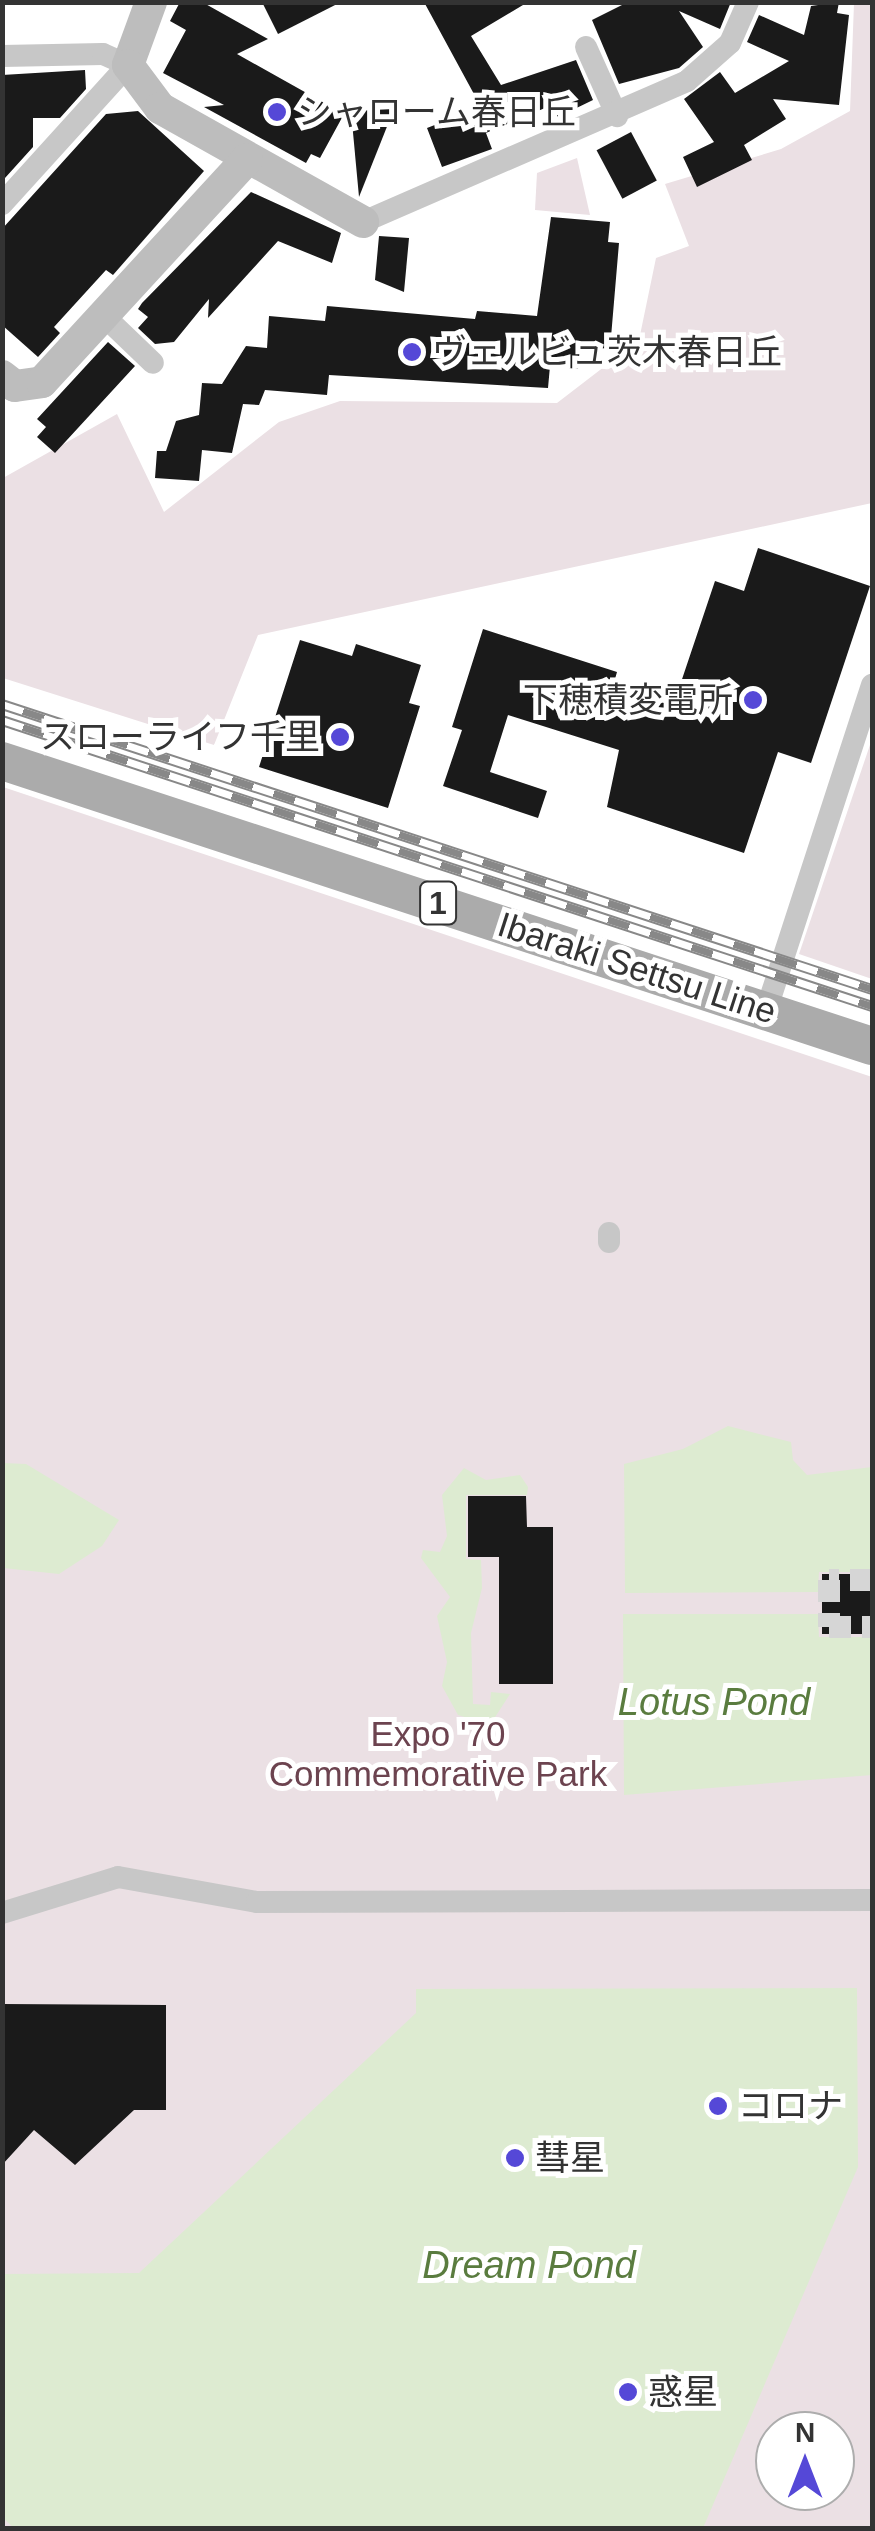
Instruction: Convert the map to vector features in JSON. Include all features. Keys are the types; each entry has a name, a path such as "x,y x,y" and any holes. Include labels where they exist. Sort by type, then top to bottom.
{"main road":[{"name":"Ibaraki Settsu Line","path":"2,761 872,1046"}],"street":[{"path":"2,204 128,66 151,2"},
{"path":"2,56 103,54 128,66 160,108 364,222 436,184 617,116 687,81 730,42 748,2"},
{"path":"586,47 617,116"},
{"path":"2,376 15,386 42,382 247,159"},
{"path":"103,315 153,363"},
{"path":"766,1010 872,685"},
{"path":"2,1913 118,1877 258,1902 872,1900"}],"green space":[{"path":"854,3 872,3 872,503 258,635 214,745 3,678 3,478 117,414 164,512 279,422 340,401 557,403 639,340 656,258 689,246 665,184 781,149 850,111"},
{"path":"577,158 590,215 535,210 537,173"},
{"path":"872,739 872,979 799,954"},
{"name":"Expo '70 Commemorative Park","path":"3,787 872,1077 872,2528 3,2528"}],"water":[{"name":"Lotus Pond","path":"728,1426 791,1442 793,1460 807,1475 872,1467 872,1572 819,1572 818,1592 625,1593 624,1464 683,1449"},
{"path":"3,1463 26,1464 119,1520 102,1546 59,1574 3,1568"},
{"path":"464,1468 486,1480 520,1475 528,1487 527,1495 466,1495 466,1559 481,1560 482,1588 471,1633 473,1704 490,1705 491,1692 510,1694 490,1725 458,1715 442,1686 447,1662 437,1616 450,1597 421,1558 423,1550 440,1552 447,1536 442,1495"},
{"name":"Lotus Pond","path":"623,1614 818,1614 819,1637 872,1637 872,1775 624,1795"},
{"name":"Dream Pond","path":"857,1988 858,2167 703,2528 14,2528 3,2518 3,2274 139,2273 416,2013 416,1989"}],"building":[{"path":"180,2 202,2 268,39 237,54 344,114 320,158 311,154 306,163 204,107 224,105 163,73 186,30 170,21"},
{"path":"262,2 341,2 278,34"},
{"path":"424,2 528,2 471,36 501,85 576,60 593,100 558,117 552,105 486,133 492,149 442,167 427,128 481,107"},
{"path":"628,2 731,2 720,29 679,11 703,47 679,68 619,84 592,20"},
{"path":"839,2 837,13 849,15 839,105 773,99 786,119 744,145 752,160 697,187 683,157 714,142 684,99 720,72 735,93 789,61 747,42 759,15 804,35 811,6"},
{"path":"85,70 86,89 60,118 33,118 33,147 5,178 2,75"},
{"path":"394,109 359,197 351,111"},
{"path":"138,111 204,171 113,275 106,270 54,327 60,333 38,357 2,325 2,229 106,114"},
{"path":"631,132 657,181 622,199 597,150"},
{"path":"251,192 341,233 332,263 278,241 208,318 209,299 174,342 155,344 138,328 148,317 138,309"},
{"name":"ヴェルビュ茨木春日丘","path":"551,217 610,222 608,242 619,243 610,349 580,346 578,369 550,366 548,388 329,375 327,395 265,390 259,405 243,404 232,453 202,450 199,481 155,478 157,451 166,451 176,421 199,415 202,383 222,384 246,346 267,348 269,316 325,321 327,306 475,319 477,311 537,316"},
{"path":"379,236 409,238 404,292 375,280"},
{"path":"108,342 135,366 55,453 37,437 46,427 37,419"},
{"name":"下穂積変電所","path":"758,548 870,586 811,763 778,752 744,853 607,807 619,750 508,715 490,772 547,791 538,818 443,786 462,730 452,727 483,629 617,672 613,686 673,706 715,581 744,591"},
{"name":"スローライフ千里","path":"300,640 352,656 356,644 421,665 409,703 420,706 388,808 259,767"},
{"path":"468,1496 526,1496 527,1527 553,1527 553,1684 499,1684 499,1557 468,1557"},
{"path":"822,1574 872,1574 872,1634 822,1634"},
{"path":"2,2004 166,2005 166,2110 134,2110 75,2165 34,2130 2,2165"}],"tunnel":[{"path":"872,1580 829,1580 829,1627 872,1627"}],"railway":[{"path":"2,704 872,989"},
{"path":"2,720 872,1006"}],"place":[{"name":"シャローム春日丘","path":"277,112"},
{"name":"ヴェルビュ茨木春日丘","path":"412,352"},
{"name":"下穂積変電所","path":"753,700"},
{"name":"スローライフ千里","path":"340,737"},
{"name":"コロナ","path":"718,2106"},
{"name":"彗星","path":"515,2158"},
{"name":"惑星","path":"628,2392"}]}
